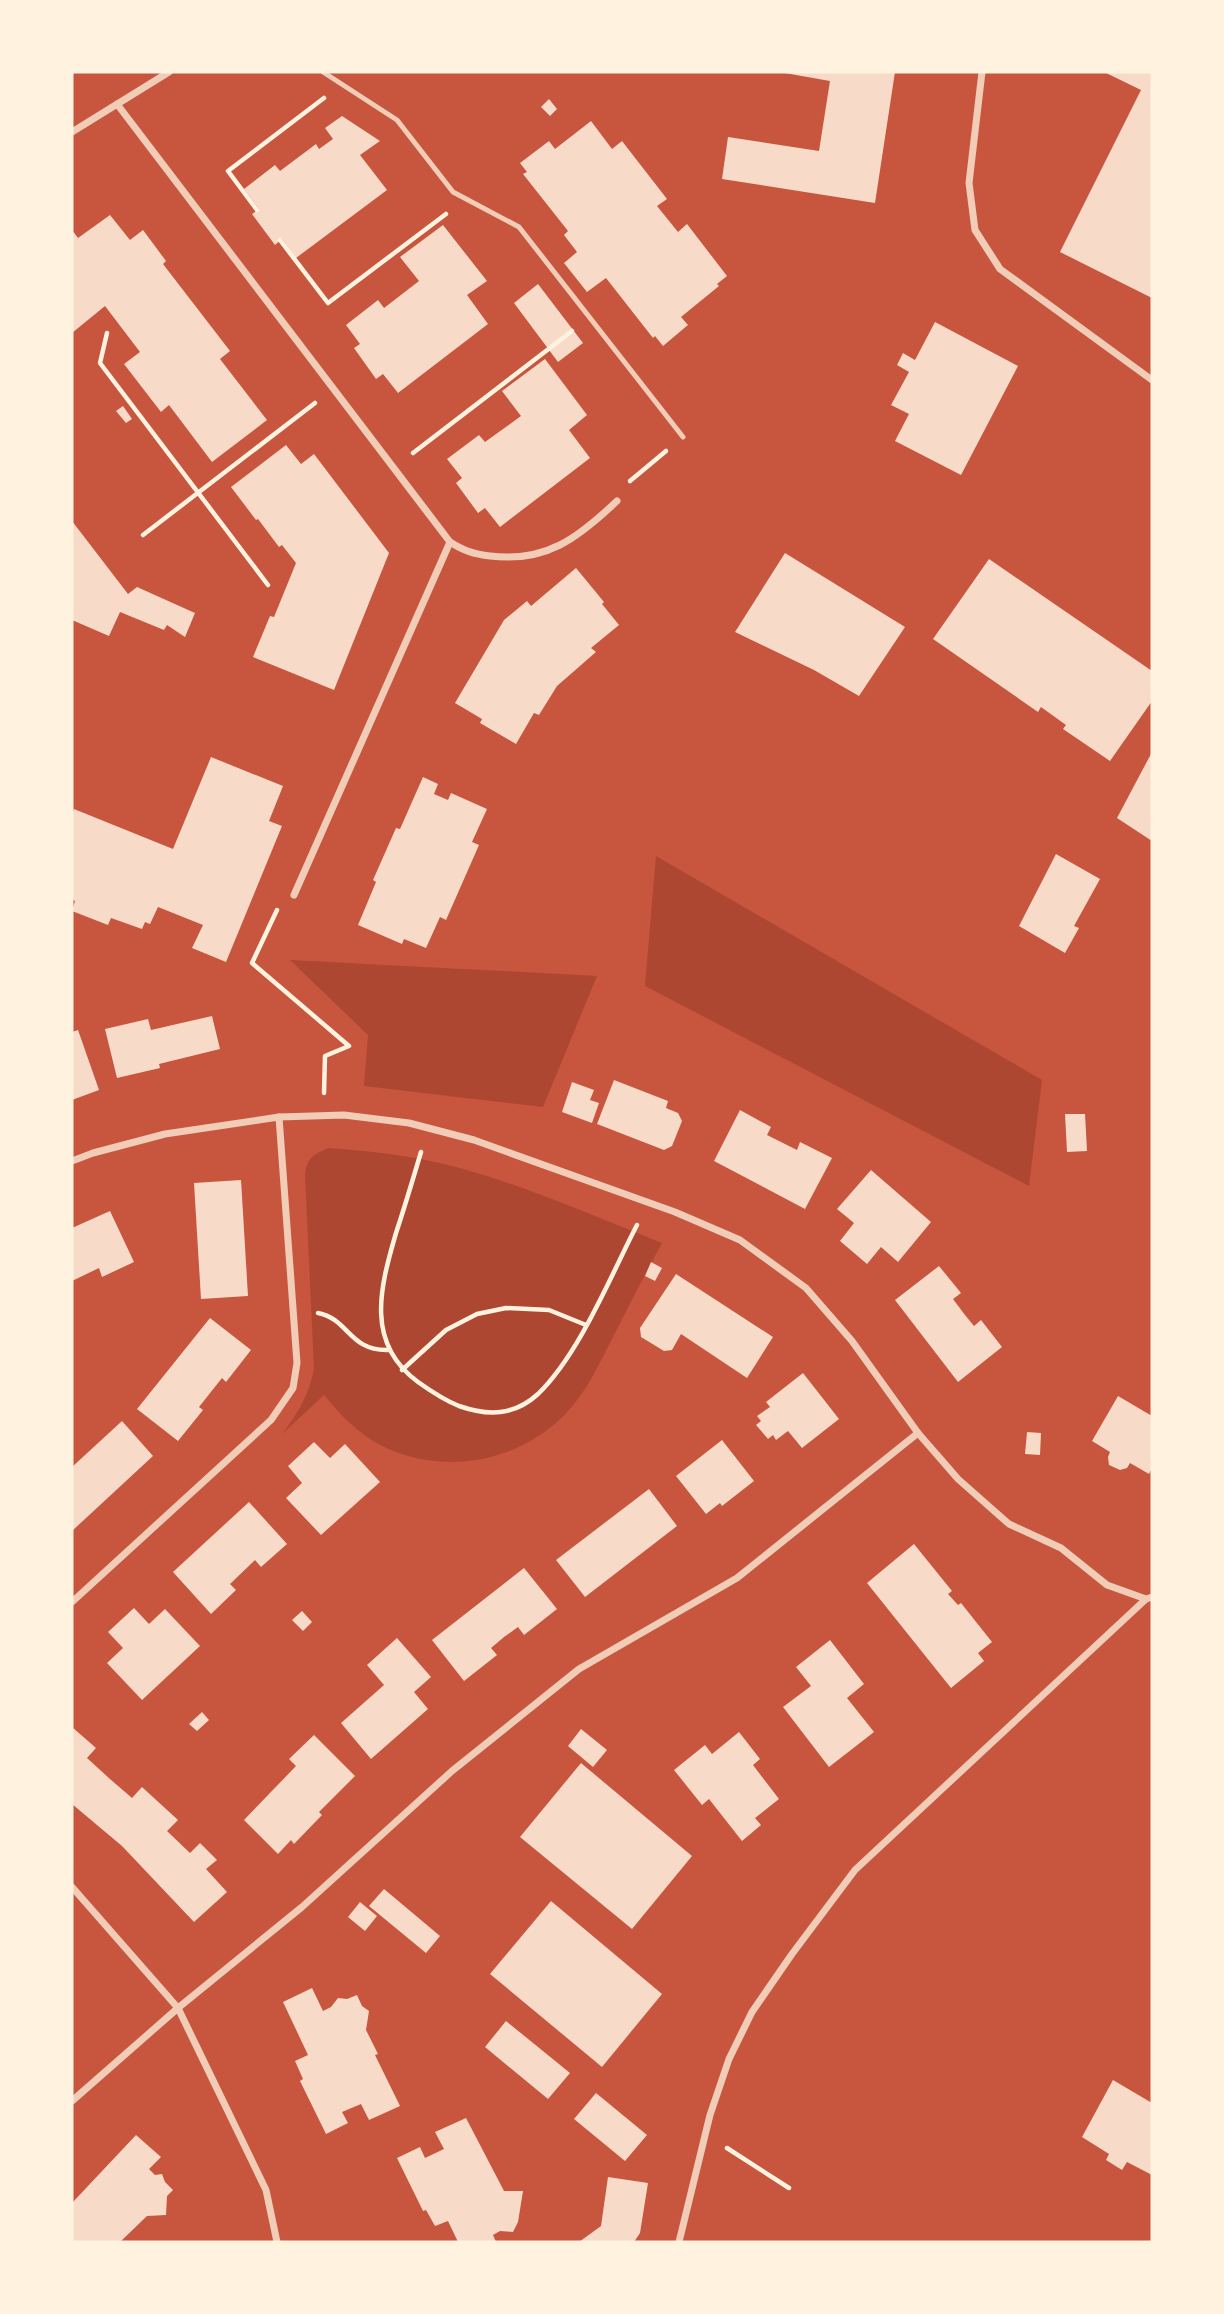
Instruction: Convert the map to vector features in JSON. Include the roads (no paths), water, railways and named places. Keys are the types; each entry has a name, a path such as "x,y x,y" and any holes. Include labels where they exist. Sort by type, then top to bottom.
{"street":[{"path":"72,132 169,72"},
{"path":"982,72 969,183 975,230 1000,269 1152,380"},
{"path":"117,104 450,542 467,553 514,559 534,555 557,546 590,527 617,501"},
{"path":"294,895 450,542"},
{"path":"72,1161 165,1134 279,1117 344,1115 429,1127 474,1140 648,1202 740,1240 806,1288 852,1341 918,1433 958,1479 1009,1524 1061,1548 1107,1585 1149,1598"},
{"path":"72,1602 271,1420 293,1388 297,1363 279,1117"},
{"path":"72,2101 178,2007 302,1906 452,1770 579,1669 737,1578 918,1433"},
{"path":"679,2242 706,2134 729,2059 752,2012 792,1954 855,1870 1149,1598"},
{"path":"72,1887 178,2007 266,2190 276,2242"}],"lane":[{"path":"323,72 397,120 453,192 519,227 683,438"}]}
